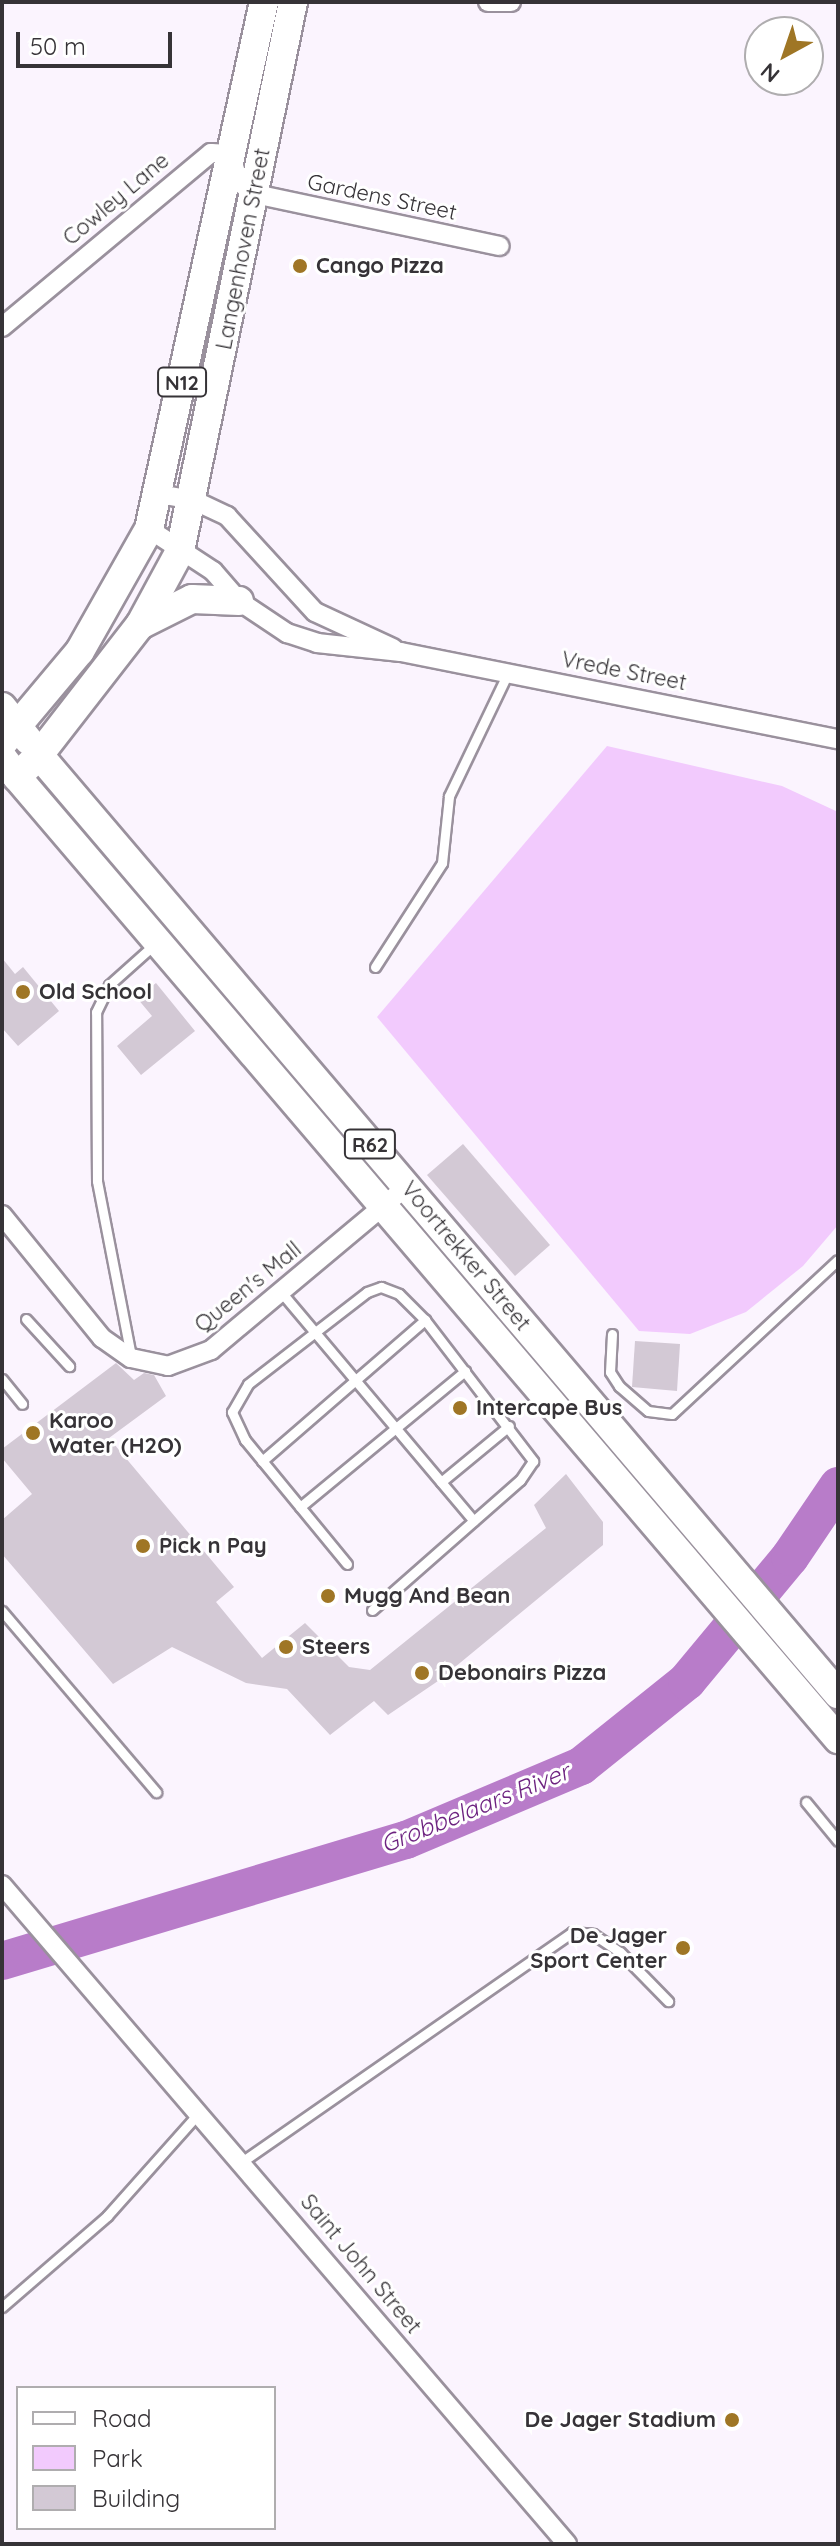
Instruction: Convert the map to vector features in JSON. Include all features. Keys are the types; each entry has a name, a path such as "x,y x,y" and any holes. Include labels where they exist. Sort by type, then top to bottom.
{"main road":[{"name":"Langenhoven Street","path":"8,726 80,651 149,529 264,2"},
{"name":"Langenhoven Street","path":"9,767 39,755 140,625 180,551 193,500 293,2"},
{"path":"140,625 192,599 239,601"},
{"name":"Voortrekker Street","path":"8,726 39,755 838,1694"},
{"name":"Voortrekker Street","path":"9,767 385,1204 838,1739"}],"street":[{"path":"488,2 511,2"},
{"name":"Cowley Lane","path":"2,327 185,171 211,153 230,154"},
{"path":"230,154 239,182 255,194"},
{"name":"Gardens Street","path":"255,194 500,246"},
{"name":"Vrede Street","path":"159,494 193,500 227,516 315,612 401,652"},
{"name":"Vrede Street","path":"149,529 213,571 239,601 287,633 317,643 401,652 838,739"},
{"name":"Queen's Mall","path":"2,1215 102,1338 131,1358 168,1366 211,1350 407,1186"},
{"name":"Saint John Street","path":"4,1887 198,2114 243,2161 567,2544"}],"lane":[{"path":"375,967 442,863 449,796 508,673"},
{"path":"131,1358 97,1181 96,1012 109,985 159,941"},
{"path":"612,1334 610,1372 619,1386 648,1411 672,1414 838,1260"},
{"path":"347,1564 234,1425 235,1399 315,1332 381,1287 399,1294 425,1320 533,1461 474,1521 372,1610"},
{"path":"281,1292 474,1521"},
{"path":"26,1319 69,1366"},
{"path":"262,1461 425,1320"},
{"path":"300,1507 398,1430 465,1371"},
{"path":"2,1379 22,1404"},
{"path":"441,1482 509,1426"},
{"path":"2,1611 156,1792"},
{"path":"806,1802 838,1841"},
{"path":"243,2161 572,1932 593,1934 620,1952 668,2001"},
{"path":"2,2307 107,2216 198,2114"}],"green space":[{"path":"607,746 782,786 838,812 838,1225 803,1266 746,1312 690,1334 639,1331 377,1017"}],"building":[{"name":"Old School","path":"2,958 15,974 23,967 59,1011 18,1046 2,1028"},
{"path":"156,983 195,1031 141,1075 117,1046 152,1016 137,998"},
{"path":"463,1144 550,1245 515,1276 427,1175"},
{"path":"635,1341 680,1344 677,1391 632,1387"},
{"path":"116,1363 134,1380 144,1373 154,1375 166,1396 109,1438 234,1587 216,1602 262,1658 305,1623 349,1667 370,1670 546,1528 534,1505 566,1474 603,1522 603,1545 438,1681 388,1715 374,1701 330,1735 287,1689 246,1683 172,1647 113,1684 2,1554 2,1520 32,1494 2,1458 2,1449"}],"waterway":[{"name":"Grobbelaars River","path":"2,1961 406,1840 581,1766 687,1681 790,1557 838,1486"}],"place":[{"name":"Cango Pizza","path":"300,266"},
{"name":"Old School","path":"23,992"},
{"name":"Intercape Bus","path":"460,1408"},
{"name":"Karoo Water (H2O)","path":"33,1433"},
{"name":"Pick n Pay","path":"143,1546"},
{"name":"Mugg And Bean","path":"328,1596"},
{"name":"Steers","path":"286,1647"},
{"name":"Debonairs Pizza","path":"422,1673"},
{"name":"De Jager Sport Center","path":"683,1948"},
{"name":"De Jager Stadium","path":"732,2420"}]}
